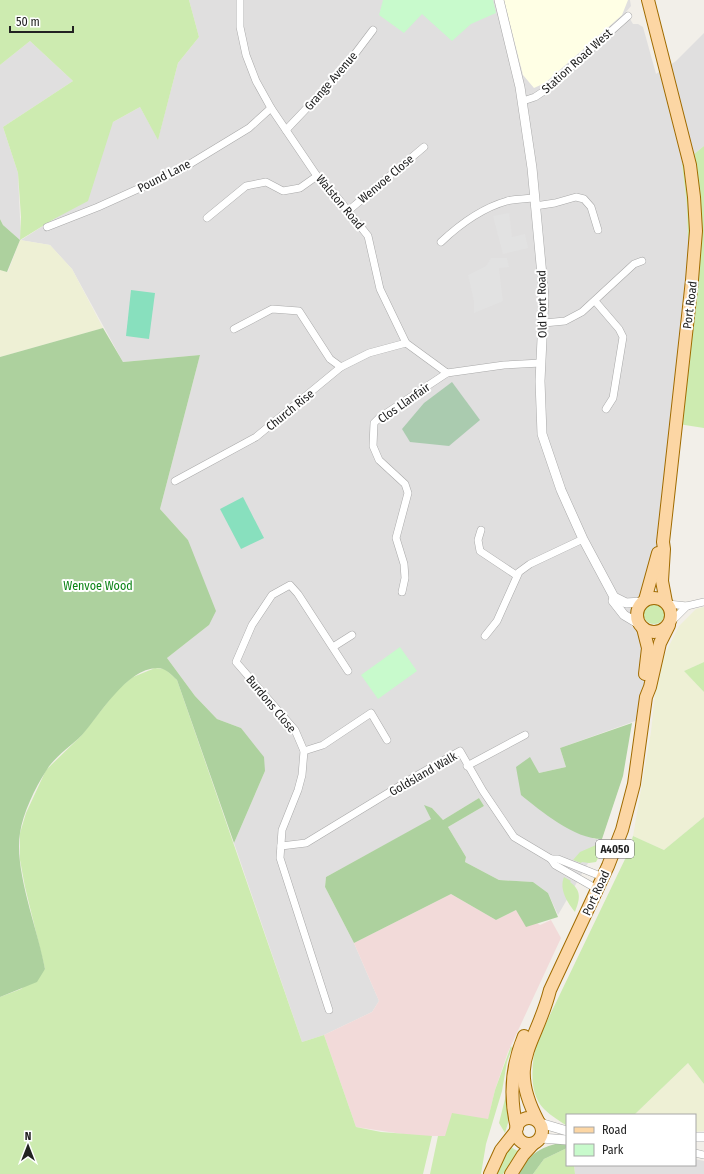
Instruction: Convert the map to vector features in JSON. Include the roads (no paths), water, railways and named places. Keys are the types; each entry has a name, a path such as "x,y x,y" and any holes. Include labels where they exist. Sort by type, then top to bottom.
{"main road":[{"name":"Port Road","path":"646,697 644,686 648,648 637,613 644,601 663,542 696,232 690,165 649,0"},
{"name":"Port Road","path":"539,1122 529,1104 524,1088 524,1065 527,1049 546,1006 550,990 603,877 622,830 632,791 646,697 650,687 660,643 670,623 672,613 667,603 662,581 663,542"},
{"path":"644,601 656,597 667,603"},
{"path":"641,626 655,632 665,629 670,623"},
{"name":"Port Road","path":"516,1129 512,1097 514,1066 520,1046 540,1003 550,990"},
{"path":"490,1174 501,1150 521,1121 525,1119 534,1119 539,1122 543,1129 537,1141 523,1155 510,1173"},
{"path":"516,1129 517,1135 522,1142 537,1141"}],"street":[{"name":"Walston Road","path":"240,0 240,27 246,55 256,81 270,108 317,176 368,236 380,289 406,343 447,373"},
{"name":"Old Port Road","path":"499,0 523,101 532,168 543,288 544,322 541,363 541,418 546,449 561,490 583,539 614,597 613,601 624,615 641,626"},
{"name":"Station Road West","path":"523,101 535,97 544,91 628,16"},
{"name":"Grange Avenue","path":"286,130 342,71 373,30"},
{"name":"Pound Lane","path":"47,227 98,208 169,175 249,128 270,108"},
{"name":"Wenvoe Close","path":"348,211 424,147"},
{"path":"207,218 246,186 266,182 283,191 300,188 317,176"},
{"path":"441,242 456,228 487,209 508,201 555,203 576,197 584,199 591,207 598,230"},
{"path":"544,322 565,321 582,312 634,264 642,261"},
{"path":"595,301 619,328 623,336 613,398 606,409"},
{"path":"234,329 272,309 299,311 330,359 342,368"},
{"name":"Church Rise","path":"175,481 256,437 342,368 369,353 406,343"},
{"path":"447,373 504,365 541,363"},
{"name":"Clos Llanfair","path":"402,592 406,578 404,564 396,538 408,493 405,484 379,460 373,446 374,423 379,418 447,373"},
{"path":"481,530 478,540 480,551 516,576"},
{"path":"485,636 497,621 516,576 530,564 583,539"},
{"name":"Burdons Close","path":"329,1010 280,858 282,830 298,790 302,775 304,751 295,730 236,662 252,625 272,595 290,585 298,594 348,671"},
{"path":"614,597 626,603 644,601"},
{"path":"667,603 687,606 704,602"},
{"path":"670,623 687,606"},
{"path":"333,647 352,635"},
{"path":"304,751 323,745 372,713 387,740"},
{"path":"467,766 525,735"},
{"name":"Goldsland Walk","path":"281,846 306,844 416,776 460,751 467,766 514,837 551,859 555,865 597,889"},
{"name":"Goldsland Walk","path":"551,859 558,859 603,877"},
{"path":"539,1122 566,1131"},
{"path":"537,1141 566,1140"}],"park label":[{"name":"Wenvoe Wood","path":"98,586"}]}
